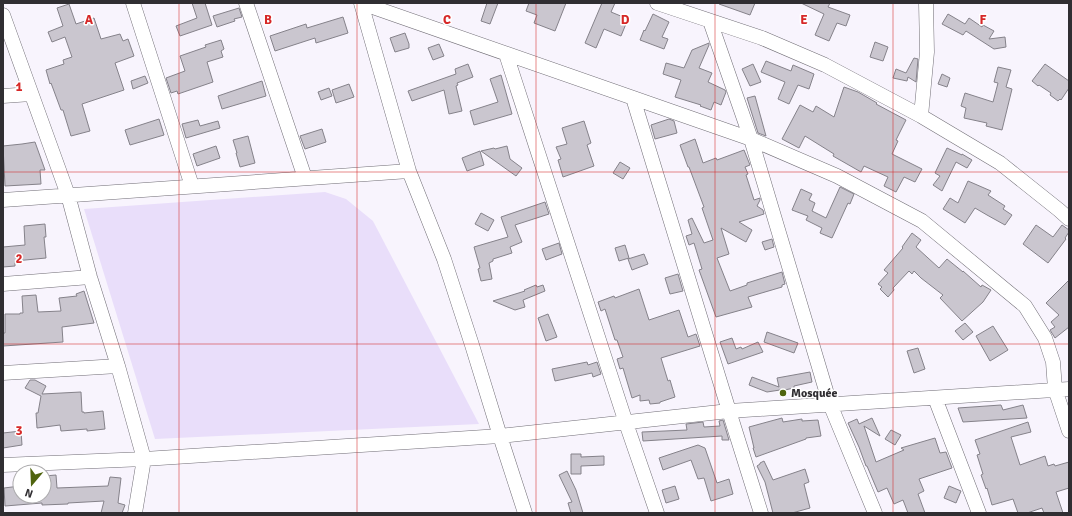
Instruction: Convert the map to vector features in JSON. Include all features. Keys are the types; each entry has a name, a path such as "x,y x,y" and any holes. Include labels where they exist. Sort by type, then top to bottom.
{"street":[{"path":"133,3 192,186"},
{"path":"246,3 305,178"},
{"path":"522,510 472,345 444,259 409,171 361,3 751,139 837,176 922,221 1025,306 1045,338 1062,389 1069,431"},
{"path":"657,3 762,38 825,65 922,116 1000,163 1069,219"},
{"path":"922,116 927,52 926,3"},
{"path":"3,15 68,195 90,277 118,366 144,459 135,513"},
{"path":"710,21 751,139 830,404 875,513"},
{"path":"506,54 626,423 657,513"},
{"path":"3,96 31,94"},
{"path":"633,98 729,411 762,513"},
{"path":"3,200 409,171"},
{"path":"3,284 90,277"},
{"path":"3,373 118,366"},
{"path":"3,465 144,459 500,436 729,411 1062,389"},
{"path":"935,398 979,513"}],"shaded area":[{"path":"325,192 346,199 373,221 479,424 155,439 84,209"}],"building":[{"path":"192,3 205,3 212,25 180,36 176,26 197,18"},
{"path":"487,3 498,3 490,24 481,21"},
{"path":"529,3 566,3 555,31 534,23 537,15 526,11"},
{"path":"602,3 615,3 611,12 628,19 621,36 604,29 596,48 585,43"},
{"path":"719,3 755,3 750,15"},
{"path":"801,3 830,3 828,7 850,15 846,26 837,23 829,41 815,35 824,14"},
{"path":"69,4 76,24 94,18 101,39 120,34 123,41 128,39 134,56 115,63 124,90 82,104 90,131 71,136 63,110 61,110 46,70 64,64 63,60 72,57 65,37 52,42 48,32 63,26 57,8"},
{"path":"239,8 242,17 217,27 213,16"},
{"path":"653,14 669,22 662,37 668,39 664,49 640,40"},
{"path":"948,14 965,24 969,18 982,27 983,25 994,31 989,39 1005,37 1006,47 994,49 966,31 963,35 942,24"},
{"path":"343,17 348,33 316,43 315,38 275,51 270,36 306,24 307,28"},
{"path":"405,33 409,48 395,52 390,38"},
{"path":"221,40 224,49 221,51 223,57 207,62 213,82 178,94 177,91 171,93 166,78 185,71 180,56"},
{"path":"875,42 888,47 883,61 870,57"},
{"path":"709,43 699,68 712,73 708,82 725,90 726,92 721,105 714,102 711,110 700,106 701,105 675,97 681,80 663,74 666,63 684,68 692,50"},
{"path":"439,44 444,56 433,60 428,48"},
{"path":"914,58 918,59 916,82 908,77 907,81 893,78 896,69 906,73"},
{"path":"766,61 791,71 793,65 814,74 809,89 798,85 789,104 778,99 785,82 761,72"},
{"path":"468,64 473,77 457,83 458,85 456,86 462,111 449,114 444,90 412,101 408,91 456,74 455,69"},
{"path":"753,64 761,82 750,86 742,69"},
{"path":"1045,64 1069,81 1069,88 1061,100 1060,99 1058,101 1050,95 1051,93 1032,81"},
{"path":"998,67 1011,70 1006,87 1012,89 1002,130 986,126 987,123 964,118 966,108 961,106 965,93 993,102 998,83 994,82"},
{"path":"942,74 950,78 947,87 938,84"},
{"path":"501,75 512,114 474,125 470,111 498,102 490,79"},
{"path":"145,76 148,83 133,89 131,81"},
{"path":"262,81 266,96 222,109 218,96"},
{"path":"349,84 354,97 336,103 332,90"},
{"path":"844,87 858,92 877,103 876,104 906,120 896,140 898,141 892,154 922,169 915,182 904,177 896,192 884,186 888,177 864,166 861,172 833,156 834,154 805,136 799,148 782,139 800,105 813,112 816,106 834,117"},
{"path":"329,88 332,96 321,100 318,92"},
{"path":"755,96 766,136 758,133 747,98"},
{"path":"159,119 164,135 130,145 125,130"},
{"path":"669,119 674,121 677,133 655,139 651,125"},
{"path":"198,120 200,126 218,121 220,128 186,138 182,124"},
{"path":"584,121 591,143 587,145 594,166 563,177 558,160 561,159 556,147 567,144 562,128"},
{"path":"322,129 326,142 305,149 300,136"},
{"path":"248,136 255,163 240,167 233,140"},
{"path":"695,139 703,163 716,158 717,160 744,150 750,165 745,167 748,174 746,175 754,200 760,198 757,206 763,210 764,214 739,222 752,230 746,242 721,228 729,254 717,258 730,291 747,285 747,283 782,272 785,284 782,285 782,287 748,297 752,307 716,317 699,270 702,269 694,243 689,245 686,236 692,234 688,220 692,218 704,243 713,240 702,208 704,207 680,145"},
{"path":"35,142 45,170 40,170 41,184 5,186 3,146"},
{"path":"216,146 220,158 197,166 193,154"},
{"path":"507,146 510,159 522,168 516,176 481,151"},
{"path":"947,148 972,160 967,168 956,162 942,191 933,185 940,176 935,173"},
{"path":"480,151 484,165 467,171 462,158"},
{"path":"620,162 630,168 623,179 613,173"},
{"path":"968,181 991,191 988,195 1005,206 1003,209 1012,215 1005,225 975,208 965,223 943,209 950,198 958,203"},
{"path":"840,187 854,194 850,204 848,203 832,238 820,233 822,228 806,220 808,216 792,210 801,189 812,194 809,200 815,203 812,211 826,218"},
{"path":"545,202 549,214 515,225 522,242 510,247 512,253 493,259 493,261 489,263 492,279 481,281 478,269 480,268 474,247 508,237 501,217"},
{"path":"481,213 494,220 488,231 475,224"},
{"path":"45,224 46,237 44,237 46,258 15,261 15,266 3,267 3,247 25,245 24,226"},
{"path":"1036,225 1053,237 1062,225 1069,230 1065,238 1066,239 1048,263 1023,244"},
{"path":"912,233 921,240 916,247 939,268 947,259 981,287 982,285 991,290 983,302 962,321 940,298 943,295 914,271 912,274 909,271 893,288 894,290 888,297 880,289 882,287 878,284 888,273 884,270 903,248 902,247"},
{"path":"772,239 774,247 765,250 762,242"},
{"path":"559,243 562,254 546,260 542,249"},
{"path":"625,245 629,258 619,261 615,248"},
{"path":"644,254 648,264 632,270 628,259"},
{"path":"678,274 683,291 670,294 665,278"},
{"path":"1069,280 1069,327 1055,338 1050,330 1055,327 1051,322 1059,315 1046,303"},
{"path":"536,285 537,287 543,285 545,291 523,300 525,307 515,310 493,301 525,291 524,290"},
{"path":"639,289 649,320 679,310 688,337 696,334 700,346 661,358 675,397 660,403 650,404 649,400 640,401 640,395 632,398 623,368 620,369 617,359 623,357 617,340 615,340 605,309 601,311 598,302 614,296 615,298"},
{"path":"84,291 94,323 62,327 63,342 3,346 5,314 23,313 22,296 36,295 38,312 61,311 59,298 77,296 76,294"},
{"path":"548,314 557,337 546,341 538,318"},
{"path":"965,323 973,332 963,340 955,331"},
{"path":"993,326 1008,350 990,361 976,336"},
{"path":"767,332 798,343 794,353 764,342"},
{"path":"732,338 736,349 741,347 742,349 758,342 763,352 728,364 720,342"},
{"path":"918,348 925,369 914,373 907,351"},
{"path":"587,362 588,365 597,362 601,374 593,377 592,373 555,381 552,369"},
{"path":"810,372 812,382 780,391 767,392 749,385 752,377 779,387 777,378"},
{"path":"30,380 35,380 46,386 42,394 81,392 82,412 103,411 105,429 61,431 60,425 37,428 36,413 38,413 41,396 25,388"},
{"path":"1001,405 1003,410 1023,405 1027,418 963,422 958,408"},
{"path":"782,418 783,422 802,419 802,421 818,420 821,436 806,438 756,457 749,427"},
{"path":"872,418 880,436 864,426 876,462 904,450 901,448 935,438 940,453 946,452 952,468 919,479 924,491 918,494 925,513 908,513 903,500 894,504 887,488 878,492 848,423 857,419 859,424"},
{"path":"723,420 729,440 722,440 722,436 643,441 642,432 687,430 686,424 703,422 704,427 720,426 719,421"},
{"path":"1028,422 1031,432 1011,437 1020,465 1045,456 1048,466 1054,464 1055,466 1069,462 1069,488 1056,492 1063,513 1044,513 1042,508 1027,513 1018,513 1013,499 992,505 981,475 983,474 977,455 980,454 975,440"},
{"path":"891,430 901,435 895,445 885,439"},
{"path":"21,431 22,445 3,448 3,433"},
{"path":"698,445 705,448 717,483 729,479 733,494 711,501 704,478 698,479 691,460 663,470 659,458"},
{"path":"571,454 581,454 581,457 604,456 604,465 581,466 581,474 571,474"},
{"path":"764,461 773,480 805,469 809,482 804,484 810,508 792,513 773,513 765,482 757,466"},
{"path":"567,471 576,490 583,513 571,513 568,503 572,502 559,475"},
{"path":"52,475 56,475 57,488 108,486 110,477 121,478 118,503 125,505 122,513 101,513 104,501 42,505 52,504"},
{"path":"675,486 679,499 666,503 662,490"},
{"path":"949,486 961,491 956,503 944,498"},
{"path":"12,487 12,504 30,504 5,506 4,488"}],"place":[{"name":"Mosquée","path":"783,393"}]}
